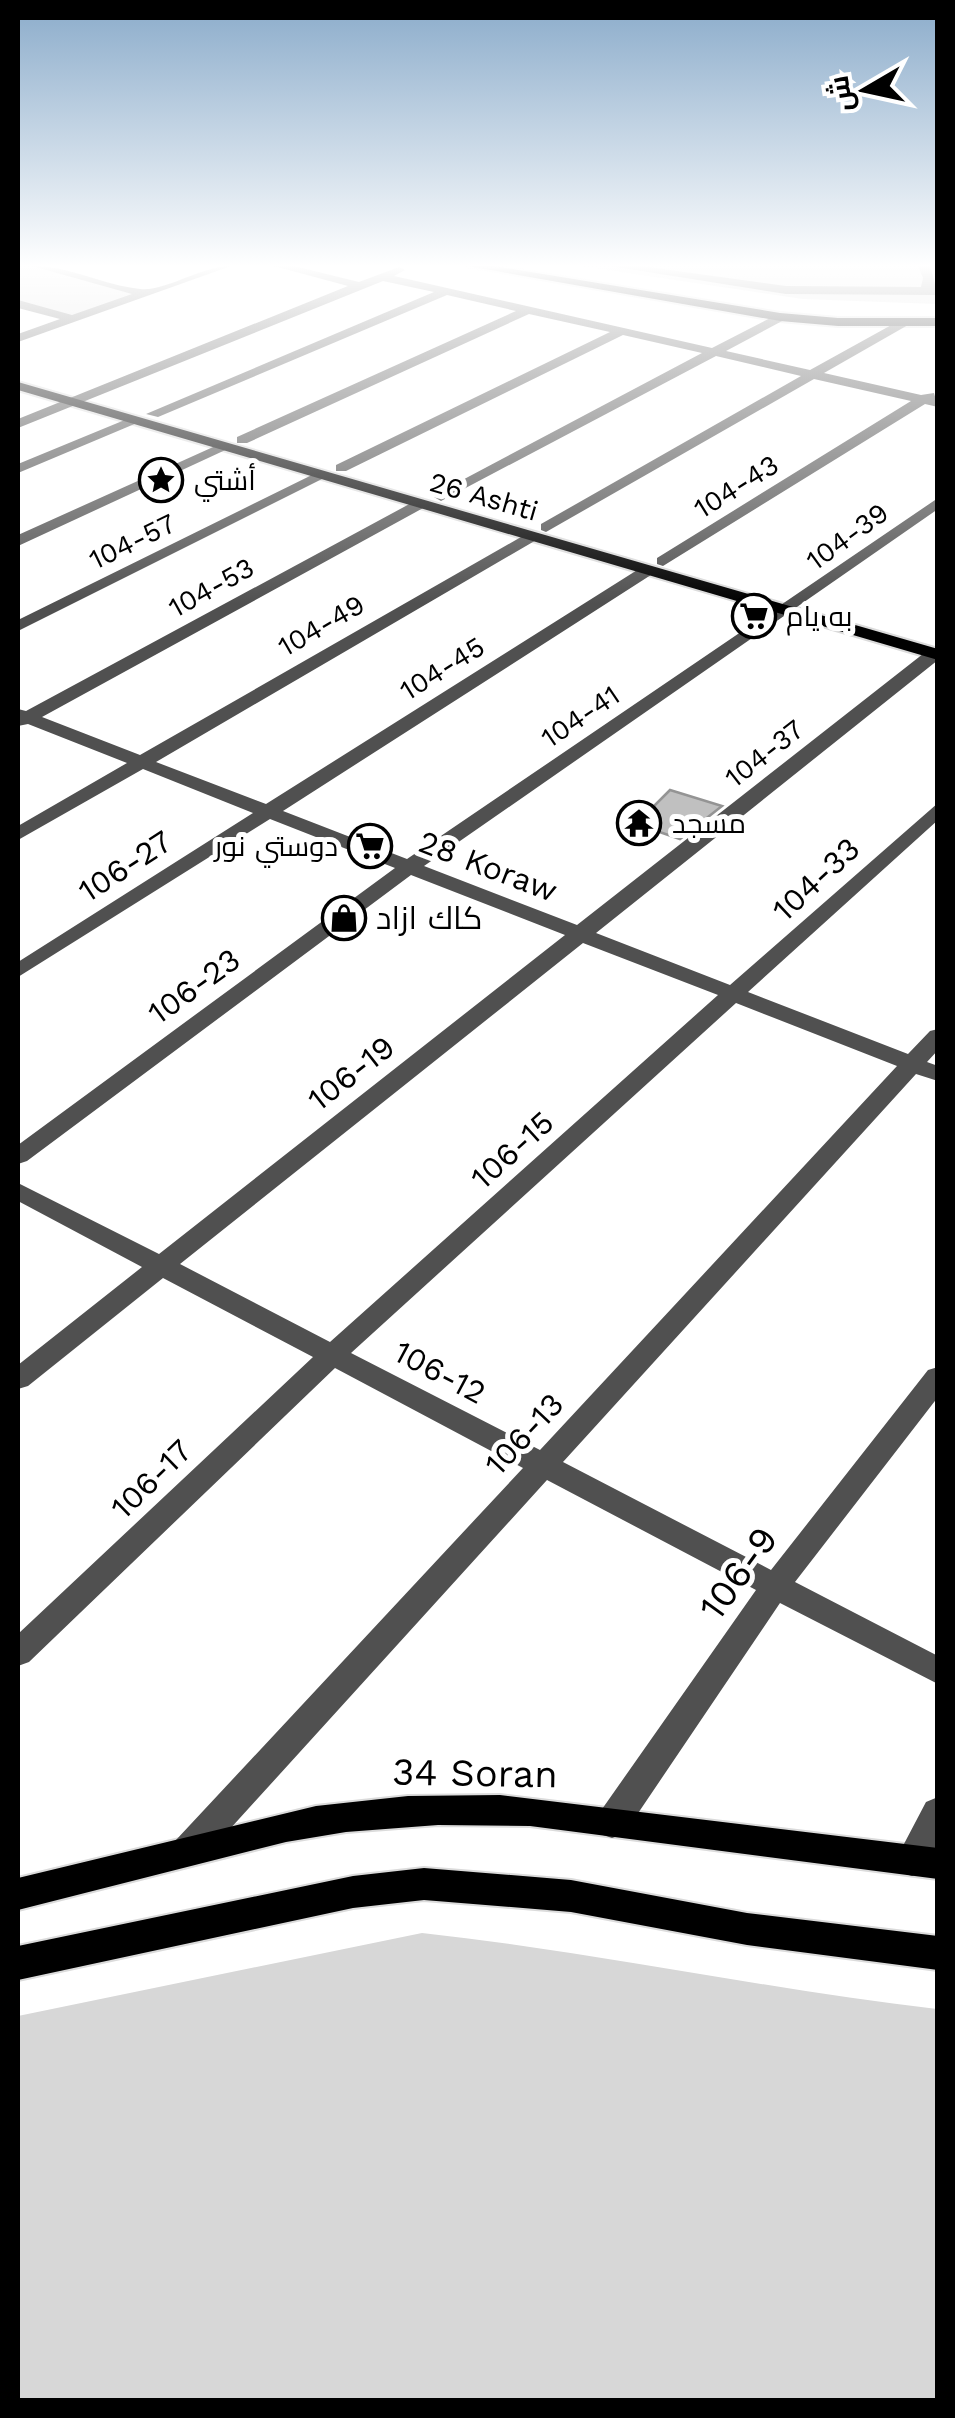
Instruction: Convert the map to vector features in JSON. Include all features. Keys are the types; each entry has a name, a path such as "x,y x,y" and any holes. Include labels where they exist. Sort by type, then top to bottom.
{"main road":[{"name":"26 Ashti","path":"35,379 145,417"},
{"name":"26 Ashti","path":"18,386 341,468 441,497 539,532"},
{"name":"26 Ashti","path":"235,443 420,504 539,532 936,650"},
{"name":"34 Soran","path":"18,1894 287,1826 391,1811 530,1811 925,1863"},
{"path":"18,1963 298,1902 424,1884 570,1896 747,1929 938,1953"}],"street":[{"path":"18,424 130,379"},
{"path":"18,469 236,379"},
{"path":"18,540 376,379"},
{"path":"341,468 524,379"},
{"path":"441,497 668,379"},
{"name":"104-49","path":"18,834 137,761 804,379"},
{"path":"836,379 933,398"},
{"name":"104-43","path":"656,566 933,398"},
{"name":"104-57","path":"18,626 323,474"},
{"name":"104-39","path":"792,605 938,502"},
{"name":"104-53","path":"21,718 420,504"},
{"name":"104-45","path":"265,812 656,566"},
{"name":"104-41","path":"408,868 792,605"},
{"name":"104-37","path":"582,933 936,650"},
{"name":"28 Koraw","path":"21,718 925,1069"},
{"name":"104-33","path":"735,994 938,809"},
{"name":"106-27","path":"18,971 265,812"},
{"name":"106-23","path":"18,1156 408,868"},
{"name":"106-19","path":"18,1379 582,933"},
{"name":"106-15","path":"332,1355 735,994"},
{"name":"106-13","path":"188,1851 542,1465 925,1069 938,1036"},
{"name":"106-12","path":"18,1191 938,1671"},
{"name":"106-17","path":"18,1653 332,1355"},
{"name":"106-9","path":"612,1822 776,1586 938,1377"},
{"path":"925,1863 938,1812"}],"shaded area":[{"path":"422,1933 937,2009 937,2400 18,2400 18,2016"}],"building":[{"path":"670,790 722,806 680,839 636,824"}],"place":[{"name":"أشتي","path":"161,480"},
{"name":"به يام","path":"754,616"},
{"name":"مسجد","path":"639,823"},
{"name":"دوستي نور","path":"370,846"},
{"name":"كاك ازاد","path":"344,918"}]}
